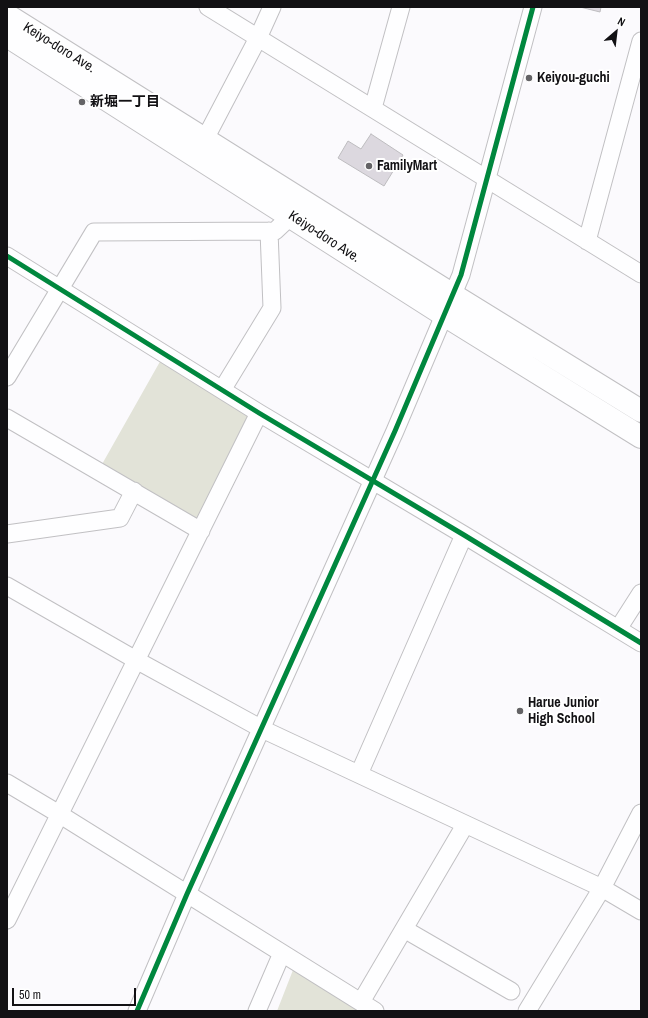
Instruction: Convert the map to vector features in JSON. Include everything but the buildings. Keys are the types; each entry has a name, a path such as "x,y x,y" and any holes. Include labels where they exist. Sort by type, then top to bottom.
{"highway":[{"name":"Keiyo-doro Ave.","path":"11,21 205,139 452,295 641,411"},
{"name":"Keiyo-doro Ave.","path":"11,21 291,216 444,315 641,437"}],"street":[{"path":"208,7 641,274"},
{"path":"205,139 258,38 272,7"},
{"path":"373,108 401,7"},
{"path":"137,1011 187,894 395,431 452,295 466,259 533,7"},
{"path":"587,241 641,45"},
{"path":"7,377 94,232 275,231 291,216"},
{"path":"222,390 272,308 269,231"},
{"path":"7,256 259,413 373,480 641,643"},
{"path":"7,920 259,413"},
{"path":"7,418 201,531"},
{"path":"7,534 120,518 134,491"},
{"path":"359,774 464,535"},
{"path":"7,586 136,660 262,729 602,888 641,911"},
{"path":"618,629 641,593"},
{"path":"7,783 375,1011"},
{"path":"527,1011 602,888 641,813"},
{"path":"361,1002 466,825"},
{"path":"404,929 511,991"},
{"path":"257,1011 282,953"}],"shaded area":[{"path":"162,358 254,414 200,522 101,466"},
{"path":"293,970 359,1011 277,1011"}],"cycle path":[{"path":"137,1011 187,894 395,431 461,275 533,7"},
{"path":"7,256 259,413 464,535 641,643"}],"place":[{"name":"Keiyou-guchi","path":"529,78"},
{"name":"新堀一丁目","path":"82,102"},
{"name":"FamilyMart","path":"369,166"},
{"name":"Harue Junior High School","path":"520,711"}]}
